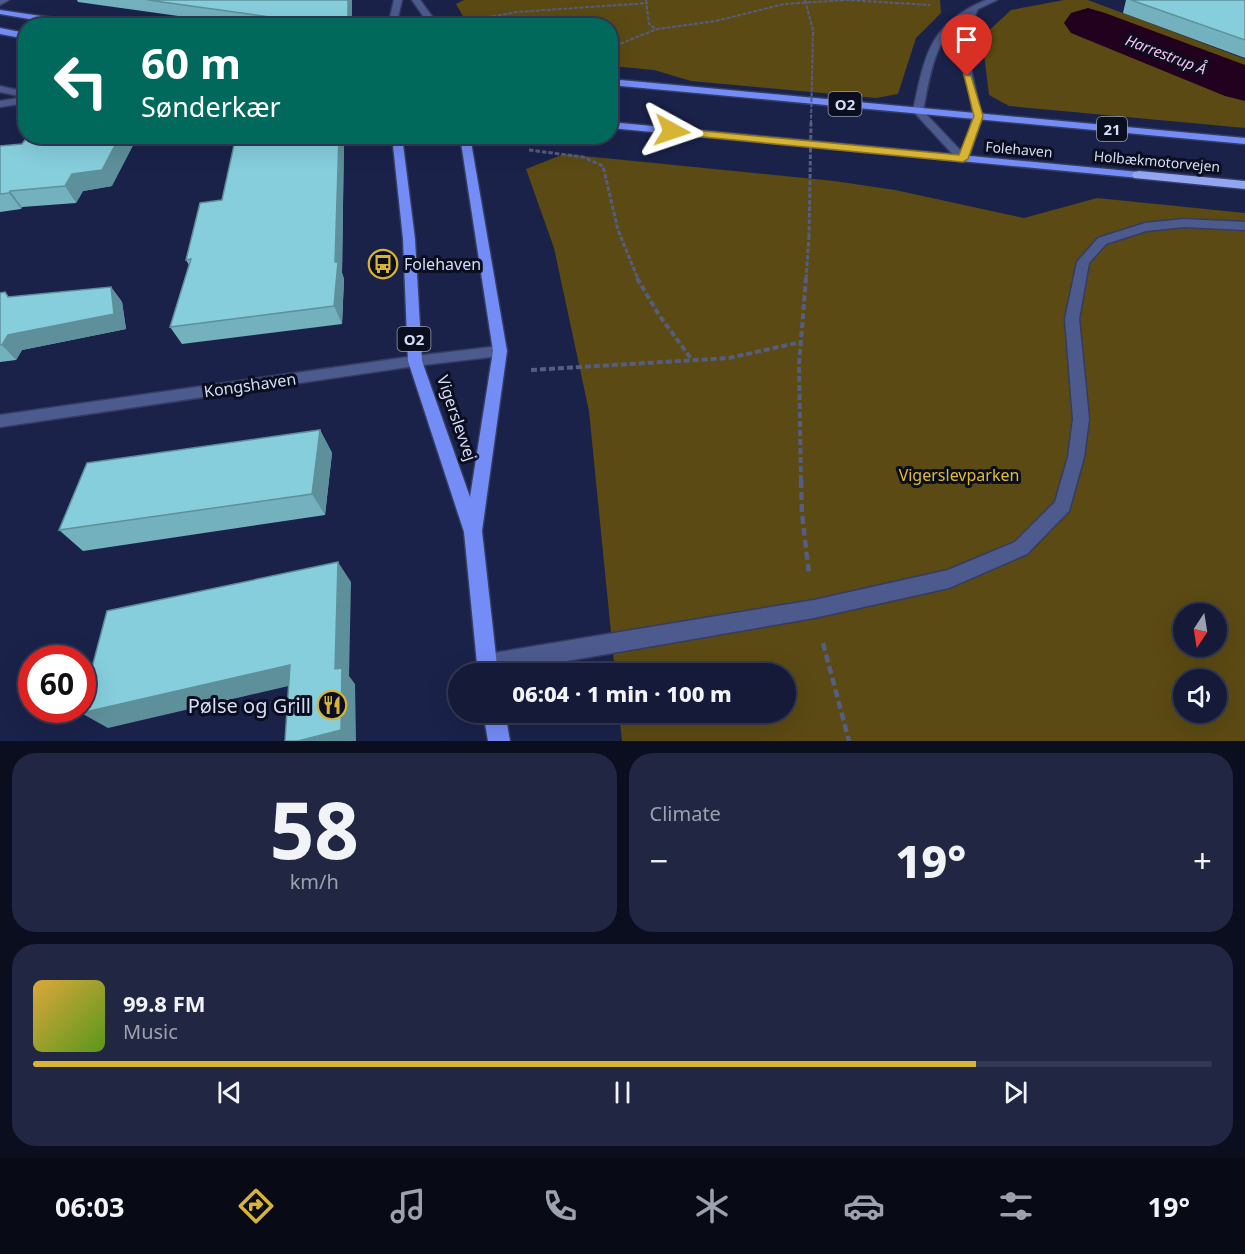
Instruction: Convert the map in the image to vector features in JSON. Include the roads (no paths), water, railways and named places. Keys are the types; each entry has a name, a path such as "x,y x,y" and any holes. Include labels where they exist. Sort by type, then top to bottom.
{"highway":[{"name":"Holbækmotorvejen","path":"1139,175 1245,185"}],"main road":[{"path":"0,12 38,18"},
{"path":"0,31 18,34"},
{"name":"Folehaven","path":"618,82 978,116"},
{"name":"Holbækmotorvejen","path":"978,116 1245,141"},
{"name":"Folehaven","path":"618,126 1066,169"},
{"name":"Vigerslevvej","path":"398,144 409,239 415,361 473,532 487,663"},
{"name":"Vigerslevvej","path":"466,144 500,351 473,532"},
{"name":"Holbækmotorvejen","path":"1066,169 1139,175"},
{"path":"496,723 499,741"}],"street":[{"path":"0,3 5,0"},
{"path":"394,18 398,0"},
{"path":"416,0 429,18"},
{"path":"974,9 964,27 961,57 978,116 963,159 918,111 939,35 952,21 974,9 993,0"},
{"path":"0,89 18,95"},
{"path":"0,104 18,100"},
{"path":"521,663 814,609 949,579 1021,548 1063,506 1076,457 1081,419 1071,318 1083,262 1102,242 1145,227 1184,223 1245,226"},
{"name":"Kongshaven","path":"0,421 415,361 500,351"}],"waterway":[{"name":"Harrestrup Å","path":"1088,23 1245,84"}],"place":[{"name":"Folehaven","path":"383,264"},
{"name":"Pølse og Grill","path":"332,705"}],"park label":[{"name":"Vigerslevparken","path":"959,475"}]}
